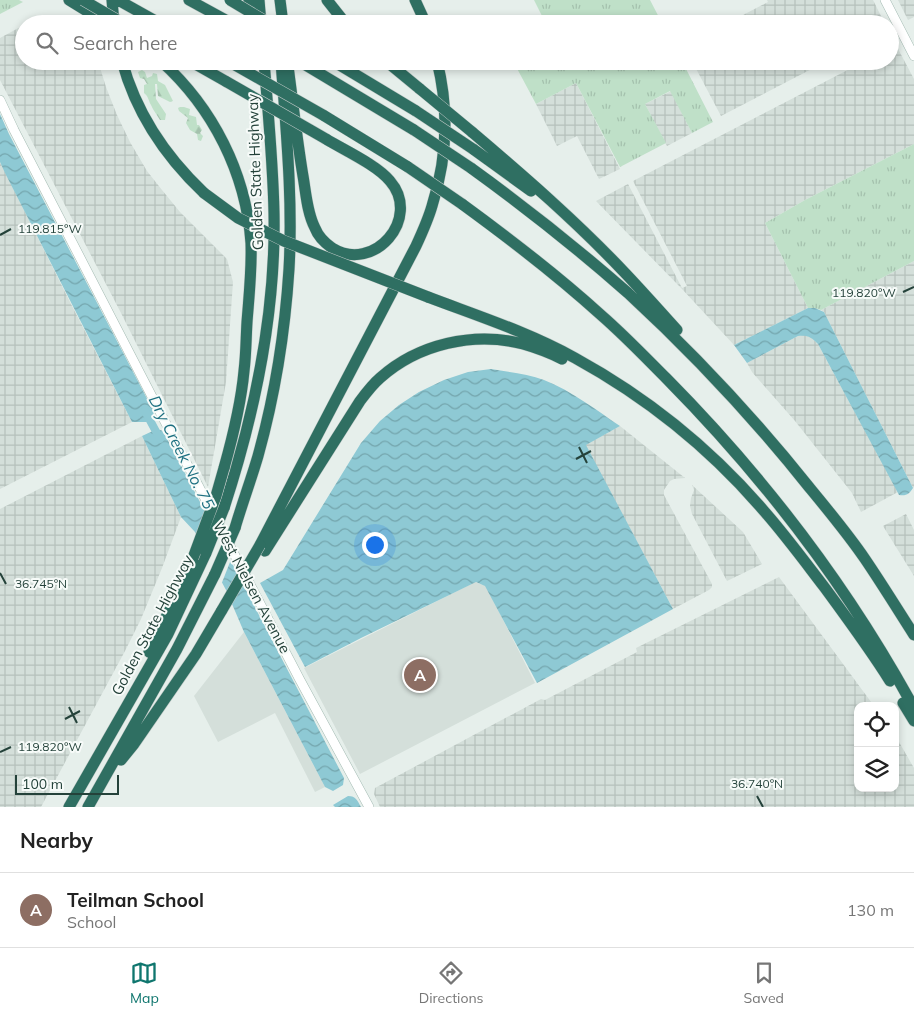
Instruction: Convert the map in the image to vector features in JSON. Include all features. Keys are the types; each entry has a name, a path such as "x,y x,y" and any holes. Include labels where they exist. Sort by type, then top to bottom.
{"highway":[{"path":"69,0 105,15"},
{"path":"112,0 113,15"},
{"path":"118,0 145,15"},
{"path":"189,0 218,15"},
{"path":"230,0 255,15"},
{"path":"249,0 251,15"},
{"path":"259,0 260,15"},
{"path":"276,0 277,15"},
{"path":"280,0 282,15"},
{"path":"327,0 339,15"},
{"path":"415,0 422,15"},
{"path":"84,5 97,15"},
{"path":"125,70 140,110 175,162 204,193 238,218 276,237 524,333 582,362 637,396 677,426 744,489 782,532 865,642 914,721"},
{"path":"68,807 161,630 193,558 216,496 233,436 244,371 251,266 250,227 243,194 225,145 208,116 196,98 170,70"},
{"path":"206,70 227,82 296,122 326,139 358,158 391,181 400,199 400,215 396,228 384,244 372,251 358,254 343,253 329,246 315,229 310,215 303,176 296,122 289,70"},
{"path":"244,70 323,115 408,167 462,204 510,239 602,316 645,357 723,439 758,479 830,573 867,629 914,708"},
{"path":"258,70 274,215"},
{"name":"Golden State Highway","path":"68,807 168,634 206,554 224,508 245,440 262,362 269,315 273,267 272,161 265,70"},
{"name":"Golden State Highway","path":"88,807 177,649 216,574 234,528 258,456 278,365 289,268 288,159 282,70"},
{"path":"314,70 414,130 471,168 553,230 627,293 673,336 752,418"},
{"path":"348,70 416,111 473,149 593,240"},
{"path":"397,70 517,170 593,240 626,274 752,418 826,508 864,558 914,635"},
{"path":"263,548 427,222 439,181 443,159 444,97 439,70"},
{"path":"100,785 134,744 196,654 242,578 356,407 379,379 403,360 441,344 472,339 492,339 522,344 551,354 624,392 706,452"}],"street":[{"path":"885,0 893,15"},
{"path":"899,27 914,56"},
{"name":"West Nielsen Avenue","path":"0,100 176,444 368,807"}],"shaded area":[{"path":"767,0 873,0 880,15 743,15 768,2"},
{"path":"898,0 914,0 914,17 908,20"},
{"path":"15,30 15,70 101,70 117,115 147,171 180,212 227,259 233,282 226,382 208,487 121,313 0,80 0,38"},
{"path":"899,51 914,79 914,144 805,200 765,223 808,308 734,345 596,201 628,184 682,288 687,286 633,181 848,70 899,70"},
{"path":"697,70 810,70 721,116"},
{"path":"576,83 620,169 599,179 577,136 557,146 536,104"},
{"path":"671,91 692,133 667,146 645,104"},
{"path":"0,162 132,422 0,489"},
{"path":"914,261 913,488 824,312 821,310"},
{"path":"805,335 811,337 818,344 898,492 861,512 852,493 795,421 752,372 747,363 798,336"},
{"path":"620,426 685,478 670,481 664,490 664,495 712,587 673,609 585,445"},
{"path":"142,436 181,517 162,568 141,619 125,651 41,807 0,807 0,509"},
{"path":"692,485 743,532 762,564 727,581 692,514 690,506 694,490"},
{"path":"906,514 914,530 914,576 883,526"},
{"path":"779,577 871,702 854,702 854,792 899,792 899,742 914,768 914,807 380,807 374,794 375,788 541,699 545,700 637,652 636,648"},
{"path":"475,582 486,586 535,683 360,774 304,668"},
{"path":"244,632 325,787 315,792 275,713 218,742 194,696"}],"green space":[{"path":"0,0 19,0 23,2 0,14"},
{"path":"534,0 650,0 658,15 542,15"},
{"path":"142,70 147,78 152,76 153,73 157,74 158,81 165,85 173,101 170,102 158,96 157,84 155,84 156,99 166,114 165,120 160,120 144,93 144,85 147,84 144,79 140,78 138,72"},
{"path":"518,70 687,70 713,122 692,133 670,91 645,104 666,143 620,167 576,83 536,104"},
{"path":"178,108 190,109 189,115 196,117 197,125 202,130 200,133 203,136 201,141 198,140 197,134 190,130 186,123 188,118 179,111"},
{"path":"914,144 914,261 821,310 808,308 765,223 805,200"}],"water":[{"path":"0,114 154,412 152,418 146,422 132,422 5,173 0,162"},
{"path":"808,308 815,308 824,312 913,488 908,494 899,495 818,344 807,336 798,336 747,363 734,345"},
{"path":"491,369 532,376 554,384 584,401 620,426 586,445 673,609 537,683 485,586 476,582 305,667 260,583 283,570 361,443 380,421 399,405 419,392 444,380 468,372"},
{"path":"157,429 163,431 344,778 343,785 333,791 325,787 244,632 226,590 195,532 181,517 142,436"},
{"path":"348,796 355,798 361,807 335,807 333,805"}],"pier":[{"path":"206,508 232,557 221,585 195,538"}],"waterway":[{"name":"Dry Creek No. 75","path":"145,411 160,439"}],"place":[{"name":"Teilman School","path":"420,675"}]}
